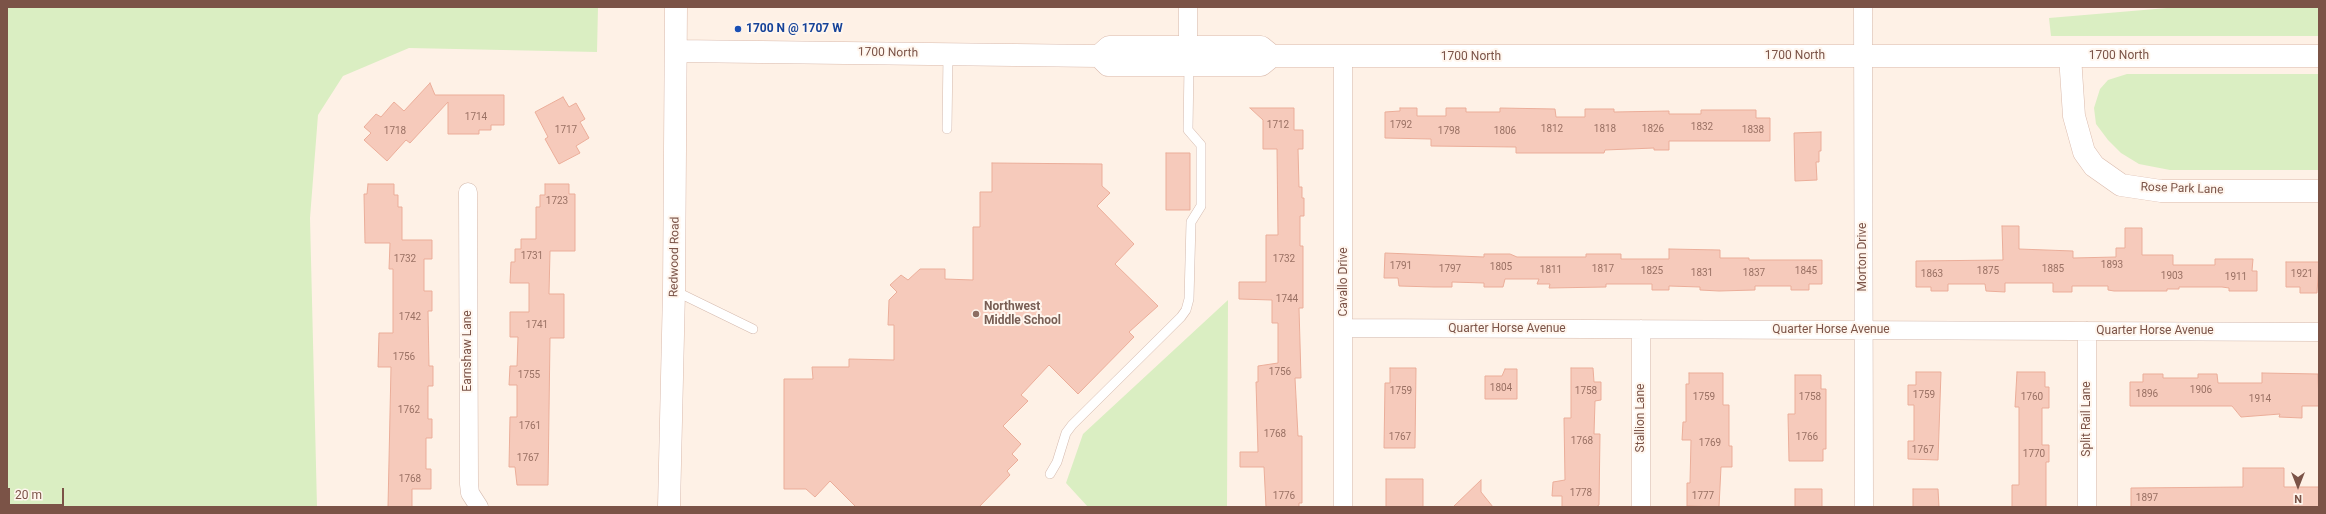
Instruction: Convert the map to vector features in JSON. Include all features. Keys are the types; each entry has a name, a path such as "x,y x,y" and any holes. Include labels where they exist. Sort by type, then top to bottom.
{"street":[{"name":"Redwood Road","path":"669,507 674,291 676,7"},
{"path":"1188,7 1188,56"},
{"name":"Morton Drive","path":"1863,7 1864,507"},
{"name":"1700 North","path":"676,51 1099,56 1108,65 1188,56 1261,65 1272,56 2319,56"},
{"name":"Rose Park Lane","path":"2070,56 2074,116 2084,152 2094,166 2121,185 2161,191 2319,191"},
{"name":"Cavallo Drive","path":"1343,57 1343,507"},
{"name":"Earnshaw Lane","path":"468,192 469,484 470,493 479,507"},
{"name":"Quarter Horse Avenue","path":"1344,328 2319,332"},
{"name":"Stallion Lane","path":"1641,329 1641,507"},
{"name":"Split Rail Lane","path":"2087,331 2087,507"}],"lane":[{"path":"947,129 948,54"},
{"path":"1050,474 1057,462 1066,433 1072,425 1181,318 1190,299 1191,222 1201,206 1201,145 1188,130 1188,56"},
{"path":"674,291 753,329"}],"green space":[{"path":"7,7 598,7 597,52 409,48 343,76 318,115 310,218 317,507 7,507"},
{"path":"2179,7 2319,7 2319,36 2051,36 2049,18"},
{"path":"2127,74 2319,74 2319,170 2170,170 2139,164 2121,153 2108,140 2096,124 2094,108 2100,89 2108,80"},
{"path":"1228,300 1227,507 1088,507 1066,483 1083,434"}],"building":[{"path":"430,83 435,95 504,95 504,125 491,125 491,130 479,130 479,134 448,134 448,102 410,143 406,140 387,161 364,140 371,133 364,127 376,114 381,117 394,102 404,111"},
{"path":"563,97 569,107 576,103 585,119 580,122 589,138 576,146 580,153 559,164 545,139 548,137 535,112"},
{"path":"1250,108 1294,108 1294,130 1303,130 1303,149 1298,149 1299,187 1302,187 1302,198 1304,198 1304,216 1300,216 1300,246 1303,246 1303,308 1299,308 1301,378 1295,378 1298,436 1302,436 1302,503 1299,503 1299,507 1266,507 1264,467 1240,467 1240,452 1258,452 1256,382 1258,382 1258,366 1278,363 1278,323 1272,323 1272,300 1239,299 1239,282 1266,282 1266,235 1278,235 1277,149 1263,149 1263,120"},
{"path":"1400,108 1417,108 1417,116 1446,116 1446,108 1466,108 1466,112 1500,112 1500,108 1555,109 1556,117 1585,117 1585,109 1614,109 1614,112 1669,111 1669,114 1701,114 1701,110 1756,110 1756,118 1770,118 1770,141 1669,141 1669,150 1654,150 1654,148 1605,150 1604,153 1516,153 1516,147 1431,146 1431,139 1385,138 1385,112 1400,111"},
{"path":"1821,132 1821,151 1819,151 1819,162 1816,162 1817,180 1795,181 1794,133"},
{"path":"1166,153 1190,153 1190,210 1166,210"},
{"path":"992,163 1102,164 1102,186 1110,193 1097,206 1134,244 1115,264 1158,306 1129,332 1134,337 1078,394 1049,365 1021,395 1028,401 1003,426 1021,444 1012,454 1018,460 1007,471 1010,475 979,507 856,507 830,481 815,497 806,489 784,489 784,379 813,379 812,367 849,367 849,359 894,360 894,325 888,325 889,300 897,292 890,285 901,275 908,280 920,269 945,269 945,279 973,280 973,227 980,227 980,192 992,192"},
{"path":"368,184 394,184 394,195 398,195 398,207 402,207 402,240 432,240 432,259 424,259 424,291 432,291 432,311 428,311 429,366 433,366 433,386 428,386 428,419 432,419 432,438 426,438 426,469 431,469 431,489 412,489 412,507 388,507 391,367 378,367 379,333 393,333 393,269 389,269 390,243 365,243 364,194 367,194"},
{"path":"545,184 569,184 569,194 575,194 575,251 550,251 549,294 564,294 564,338 550,338 548,485 517,485 515,467 509,467 510,417 517,417 517,385 509,385 510,366 517,366 518,337 510,337 510,312 529,312 529,283 510,283 511,262 515,262 515,249 521,249 521,239 536,239 536,207 540,207 540,195 545,195"},
{"path":"2002,226 2019,226 2019,249 2073,251 2073,258 2116,257 2116,248 2125,248 2125,228 2142,228 2142,255 2173,255 2173,265 2215,265 2215,259 2253,259 2252,271 2257,271 2257,291 2229,291 2229,288 2222,287 2179,287 2179,289 2167,289 2167,291 2114,291 2108,290 2108,286 2072,286 2072,292 2053,292 2053,283 2005,283 2005,292 1986,291 1985,284 1948,284 1948,291 1931,291 1931,287 1916,287 1916,261 2003,260"},
{"path":"1669,249 1720,250 1720,258 1749,258 1749,260 1822,260 1822,284 1809,284 1809,290 1791,290 1791,286 1755,286 1755,290 1719,291 1700,290 1700,287 1669,286 1669,290 1652,290 1652,284 1606,284 1606,287 1549,288 1550,284 1537,284 1539,279 1505,279 1503,287 1484,287 1484,283 1452,282 1452,287 1399,286 1398,278 1384,278 1385,253 1484,257 1484,254 1510,254 1517,257 1586,257 1586,254 1621,254 1621,259 1669,259"},
{"path":"2286,262 2319,262 2317,293 2300,293 2300,287 2286,287"},
{"path":"1390,368 1416,368 1415,448 1384,448 1385,383 1390,383"},
{"path":"1571,368 1593,368 1594,382 1601,382 1601,400 1595,401 1594,434 1600,434 1599,505 1596,507 1562,507 1562,496 1552,496 1553,482 1565,480 1564,418 1571,418"},
{"path":"1505,369 1517,369 1517,399 1485,399 1485,376 1502,376"},
{"path":"1916,372 1941,372 1938,460 1908,459 1908,441 1914,441 1914,405 1908,405 1908,385 1916,385"},
{"path":"2017,372 2045,372 2045,387 2049,387 2049,408 2042,408 2042,445 2049,445 2049,462 2046,462 2046,507 2012,507 2012,485 2019,485 2019,407 2015,407"},
{"path":"1689,373 1723,373 1723,405 1729,405 1729,446 1732,446 1732,467 1721,467 1719,507 1687,506 1687,483 1690,483 1691,440 1682,440 1683,422 1686,422 1686,384 1689,384"},
{"path":"2262,373 2318,374 2319,406 2302,406 2302,418 2279,417 2280,414 2241,417 2232,406 2130,406 2130,382 2143,382 2143,374 2163,374 2163,378 2198,378 2198,374 2217,374 2218,383 2262,383"},
{"path":"1795,375 1821,375 1821,389 1826,389 1826,449 1823,449 1823,461 1789,461 1788,414 1795,414"},
{"path":"2243,468 2284,468 2284,487 2319,487 2319,507 2131,507 2131,488 2243,487"},
{"path":"1386,479 1423,479 1423,507 1386,507"},
{"path":"1481,480 1481,492 1493,507 1453,507"},
{"path":"1795,489 1822,489 1822,507 1795,507"},
{"path":"1913,489 1938,489 1939,507 1913,507"}],"place":[{"name":"1700 N @ 1707 W","path":"738,29"},
{"name":"Northwest Middle School","path":"976,314"}]}
